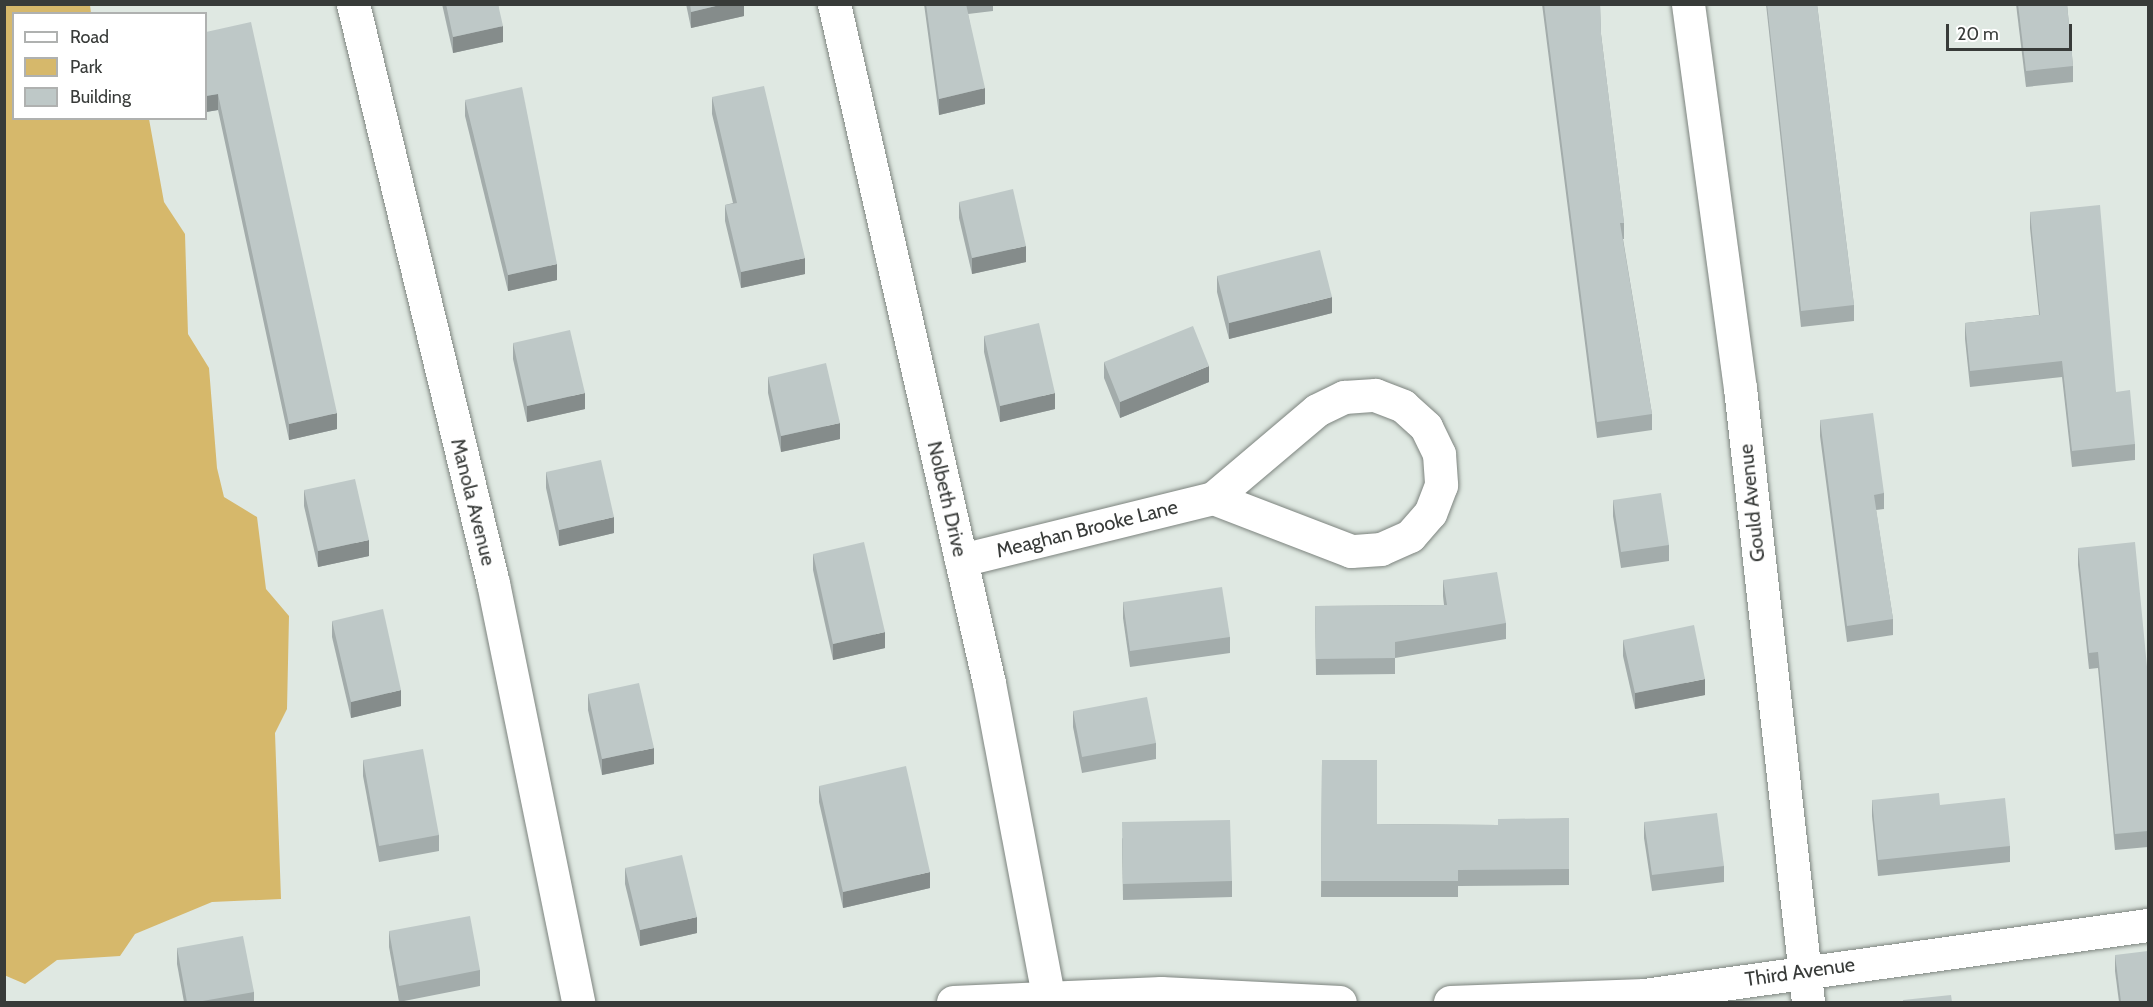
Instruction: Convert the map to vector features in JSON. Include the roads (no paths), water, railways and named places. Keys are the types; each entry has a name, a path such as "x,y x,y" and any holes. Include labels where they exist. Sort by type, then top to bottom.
{"street":[{"name":"Manola Avenue","path":"353,4 493,583 578,1002"},
{"name":"Nolbeth Drive","path":"834,4 961,560 1048,995"},
{"name":"Gould Avenue","path":"1688,4 1740,388 1806,987"},
{"name":"Meaghan Brooke Lane","path":"961,560 1213,498 1317,410 1344,397 1375,395 1403,406 1426,427 1439,454 1441,485 1430,513 1410,536 1382,549 1351,550 1213,498"},
{"name":"Third Avenue","path":"1450,1002 1806,987 2148,925"},
{"path":"953,1002 1048,995 1161,993 1340,1002"}]}
